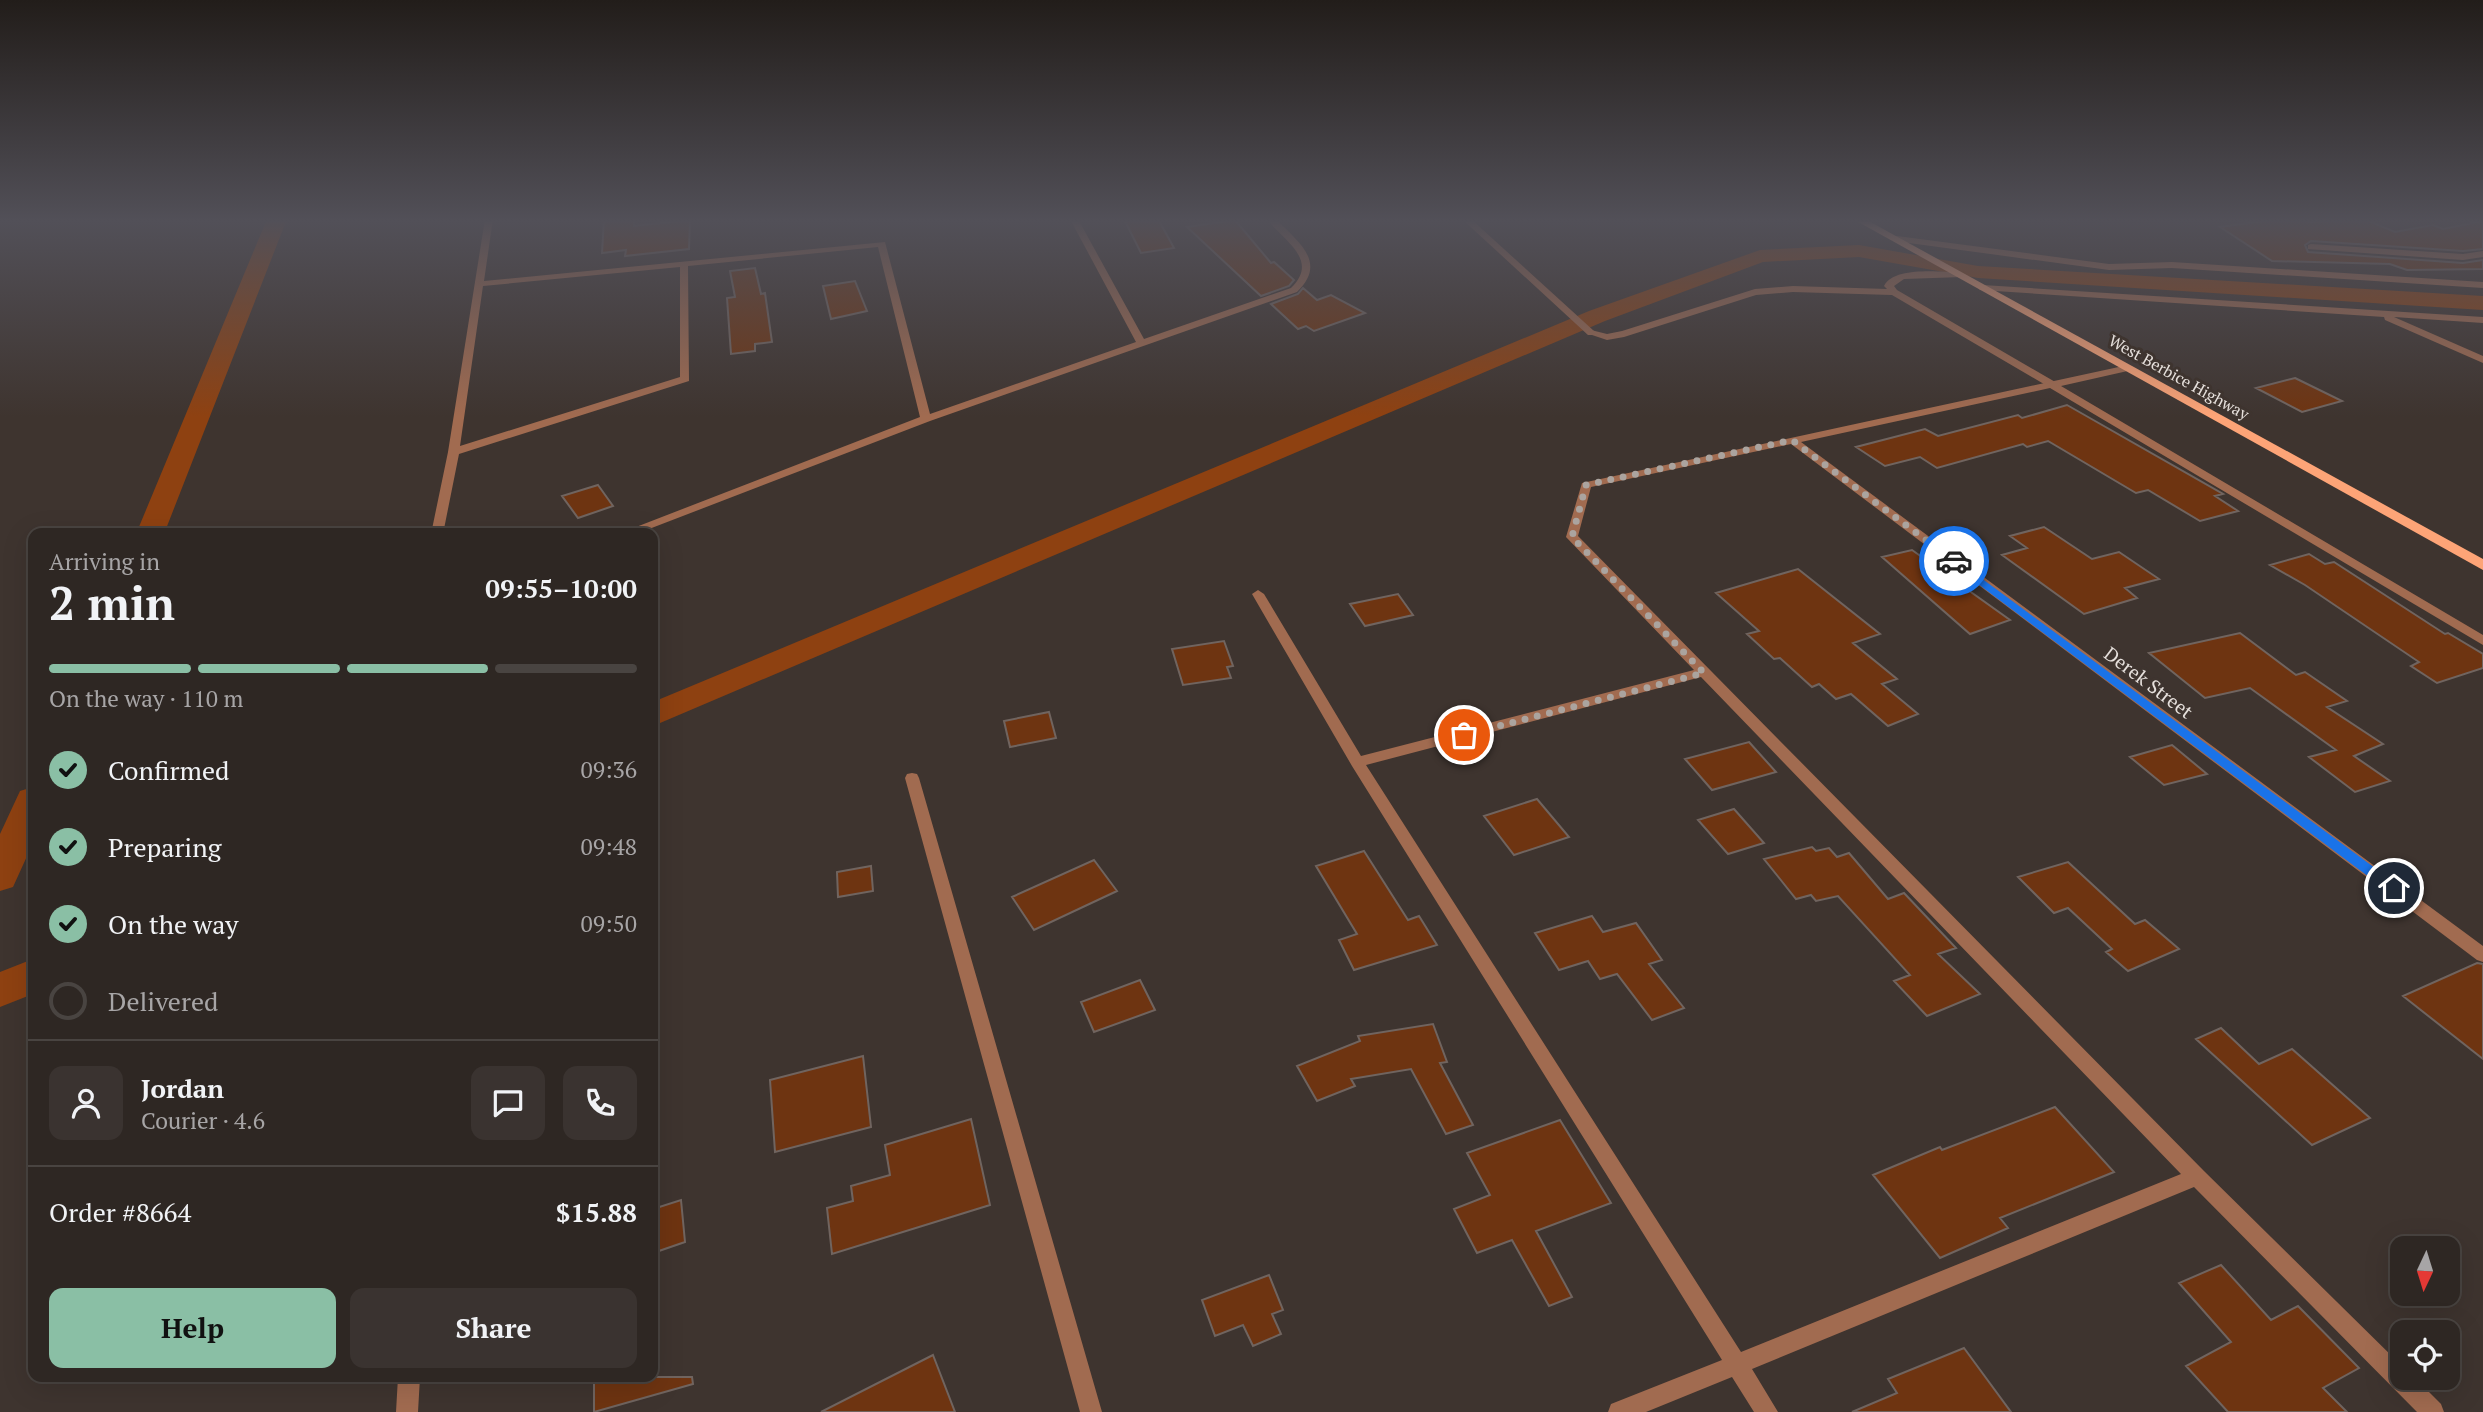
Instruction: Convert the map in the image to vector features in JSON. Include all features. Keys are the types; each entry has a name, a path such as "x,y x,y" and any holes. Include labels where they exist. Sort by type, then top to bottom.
{"main road":[{"name":"West Berbice Highway","path":"1978,285 2483,565"}],"street":[{"path":"439,528 481,285"},
{"path":"454,453 685,379 684,285"},
{"path":"892,285 926,419"},
{"path":"1109,285 1141,344"},
{"path":"640,528 926,419 1294,290 1301,285"},
{"path":"1540,285 1591,333 1607,337 1755,292 1793,289 1894,292 2483,640"},
{"path":"1891,285 1894,292"},
{"path":"1983,288 2483,320"},
{"path":"2378,313 2483,360"},
{"path":"2128,369 1586,485 1572,537 2197,1177 2434,1412"},
{"name":"Derek Street","path":"1792,440 2483,955"},
{"path":"1258,594 1357,762 1767,1412"},
{"path":"1357,762 1704,673"},
{"path":"912,778 1091,1412"},
{"path":"1619,1412 2197,1177"},
{"path":"407,1412 409,1382"}],"building":[{"path":"733,285 759,285 761,294 765,293 772,342 755,344 755,351 731,354 727,298 735,297"},
{"path":"857,285 867,311 831,319 823,286"},
{"path":"1249,285 1290,285 1289,286 1261,296"},
{"path":"1303,288 1317,300 1331,295 1365,313 1314,331 1306,326 1298,329 1271,304 1298,294"},
{"path":"2295,378 2342,401 2302,412 2256,388"},
{"path":"2067,405 2223,494 2215,496 2238,511 2200,521 2148,490 2136,493 2048,441 2027,447 2023,444 1937,468 1920,457 1885,466 1856,447 1925,429 1938,436 2018,415 2022,418"},
{"path":"598,485 613,506 578,518 562,496"},
{"path":"2044,527 2092,559 2119,552 2159,579 2125,588 2137,598 2084,614 2002,555 2027,548 2010,536"},
{"path":"1912,550 2010,620 1970,634 1882,557"},
{"path":"2309,554 2325,564 2334,562 2445,634 2448,633 2483,654 2483,668 2437,683 2411,666 2419,662 2305,585 2270,565"},
{"path":"1798,569 1880,634 1853,643 1897,679 1882,684 1918,714 1888,726 1851,694 1836,699 1819,684 1812,687 1780,658 1774,659 1747,634 1759,631 1716,593"},
{"path":"1398,594 1413,615 1365,626 1350,604"},
{"path":"2240,633 2296,675 2305,672 2347,701 2327,707 2383,744 2354,756 2390,781 2355,792 2309,757 2336,750 2250,688 2205,698 2149,653"},
{"path":"1224,641 1233,666 1227,667 1231,678 1183,685 1172,649"},
{"path":"1049,712 1056,738 1010,747 1004,721"},
{"path":"1749,742 1776,772 1712,790 1685,759"},
{"path":"2172,745 2207,774 2164,785 2130,757"},
{"path":"1537,799 1569,837 1514,855 1484,816"},
{"path":"1734,809 1764,843 1728,854 1698,820"},
{"path":"1812,847 1816,851 1829,848 1837,857 1849,853 1888,899 1904,893 1956,948 1938,954 1980,994 1927,1016 1894,981 1910,975 1838,896 1816,901 1811,895 1796,899 1764,859"},
{"path":"1364,851 1408,920 1419,916 1437,945 1354,970 1339,940 1357,934 1316,866"},
{"path":"1094,860 1117,891 1034,930 1012,897"},
{"path":"2068,862 2135,924 2145,920 2179,949 2128,971 2106,952 2112,949 2068,908 2054,913 2018,877"},
{"path":"871,866 873,891 838,897 837,872"},
{"path":"1592,916 1603,932 1636,923 1662,960 1649,964 1684,1008 1652,1020 1617,974 1600,979 1588,961 1559,970 1535,933"},
{"path":"2477,963 2483,964 2483,1059 2403,996"},
{"path":"1140,980 1155,1010 1094,1032 1081,1002"},
{"path":"1433,1024 1447,1062 1440,1063 1473,1125 1446,1134 1411,1069 1351,1079 1355,1086 1317,1101 1297,1066 1360,1041 1358,1036"},
{"path":"2221,1028 2259,1064 2292,1049 2370,1118 2312,1145 2196,1039"},
{"path":"863,1056 871,1127 775,1152 770,1080"},
{"path":"2055,1107 2114,1172 2000,1218 2008,1228 1940,1258 1873,1175 1940,1147 1942,1150"},
{"path":"971,1119 990,1205 832,1254 827,1208 853,1201 851,1186 890,1175 885,1145"},
{"path":"1560,1120 1611,1203 1536,1231 1572,1297 1549,1306 1512,1240 1477,1253 1454,1209 1490,1195 1467,1153"},
{"path":"681,1200 685,1242 658,1251 658,1207"},
{"path":"2221,1265 2271,1320 2298,1306 2359,1368 2323,1388 2347,1412 2228,1412 2186,1366 2231,1342 2179,1283"},
{"path":"1269,1275 1283,1310 1272,1314 1281,1334 1253,1346 1243,1325 1215,1336 1202,1300"},
{"path":"1964,1348 2011,1412 1852,1412 1897,1393 1888,1379"},
{"path":"933,1355 955,1412 821,1412"},
{"path":"658,1377 692,1377 693,1384 594,1412 594,1382 658,1382"}],"waterway":[{"path":"152,528 250,285"},
{"path":"658,713 1597,316 1682,285"},
{"path":"2188,285 2483,303"},
{"path":"0,877 28,812"},
{"path":"0,990 28,978"}],"way so far":[{"path":"1464,735 1704,673 1572,537 1586,485 1792,440 1954,561"}],"route":[{"path":"1954,561 2394,888"}]}
